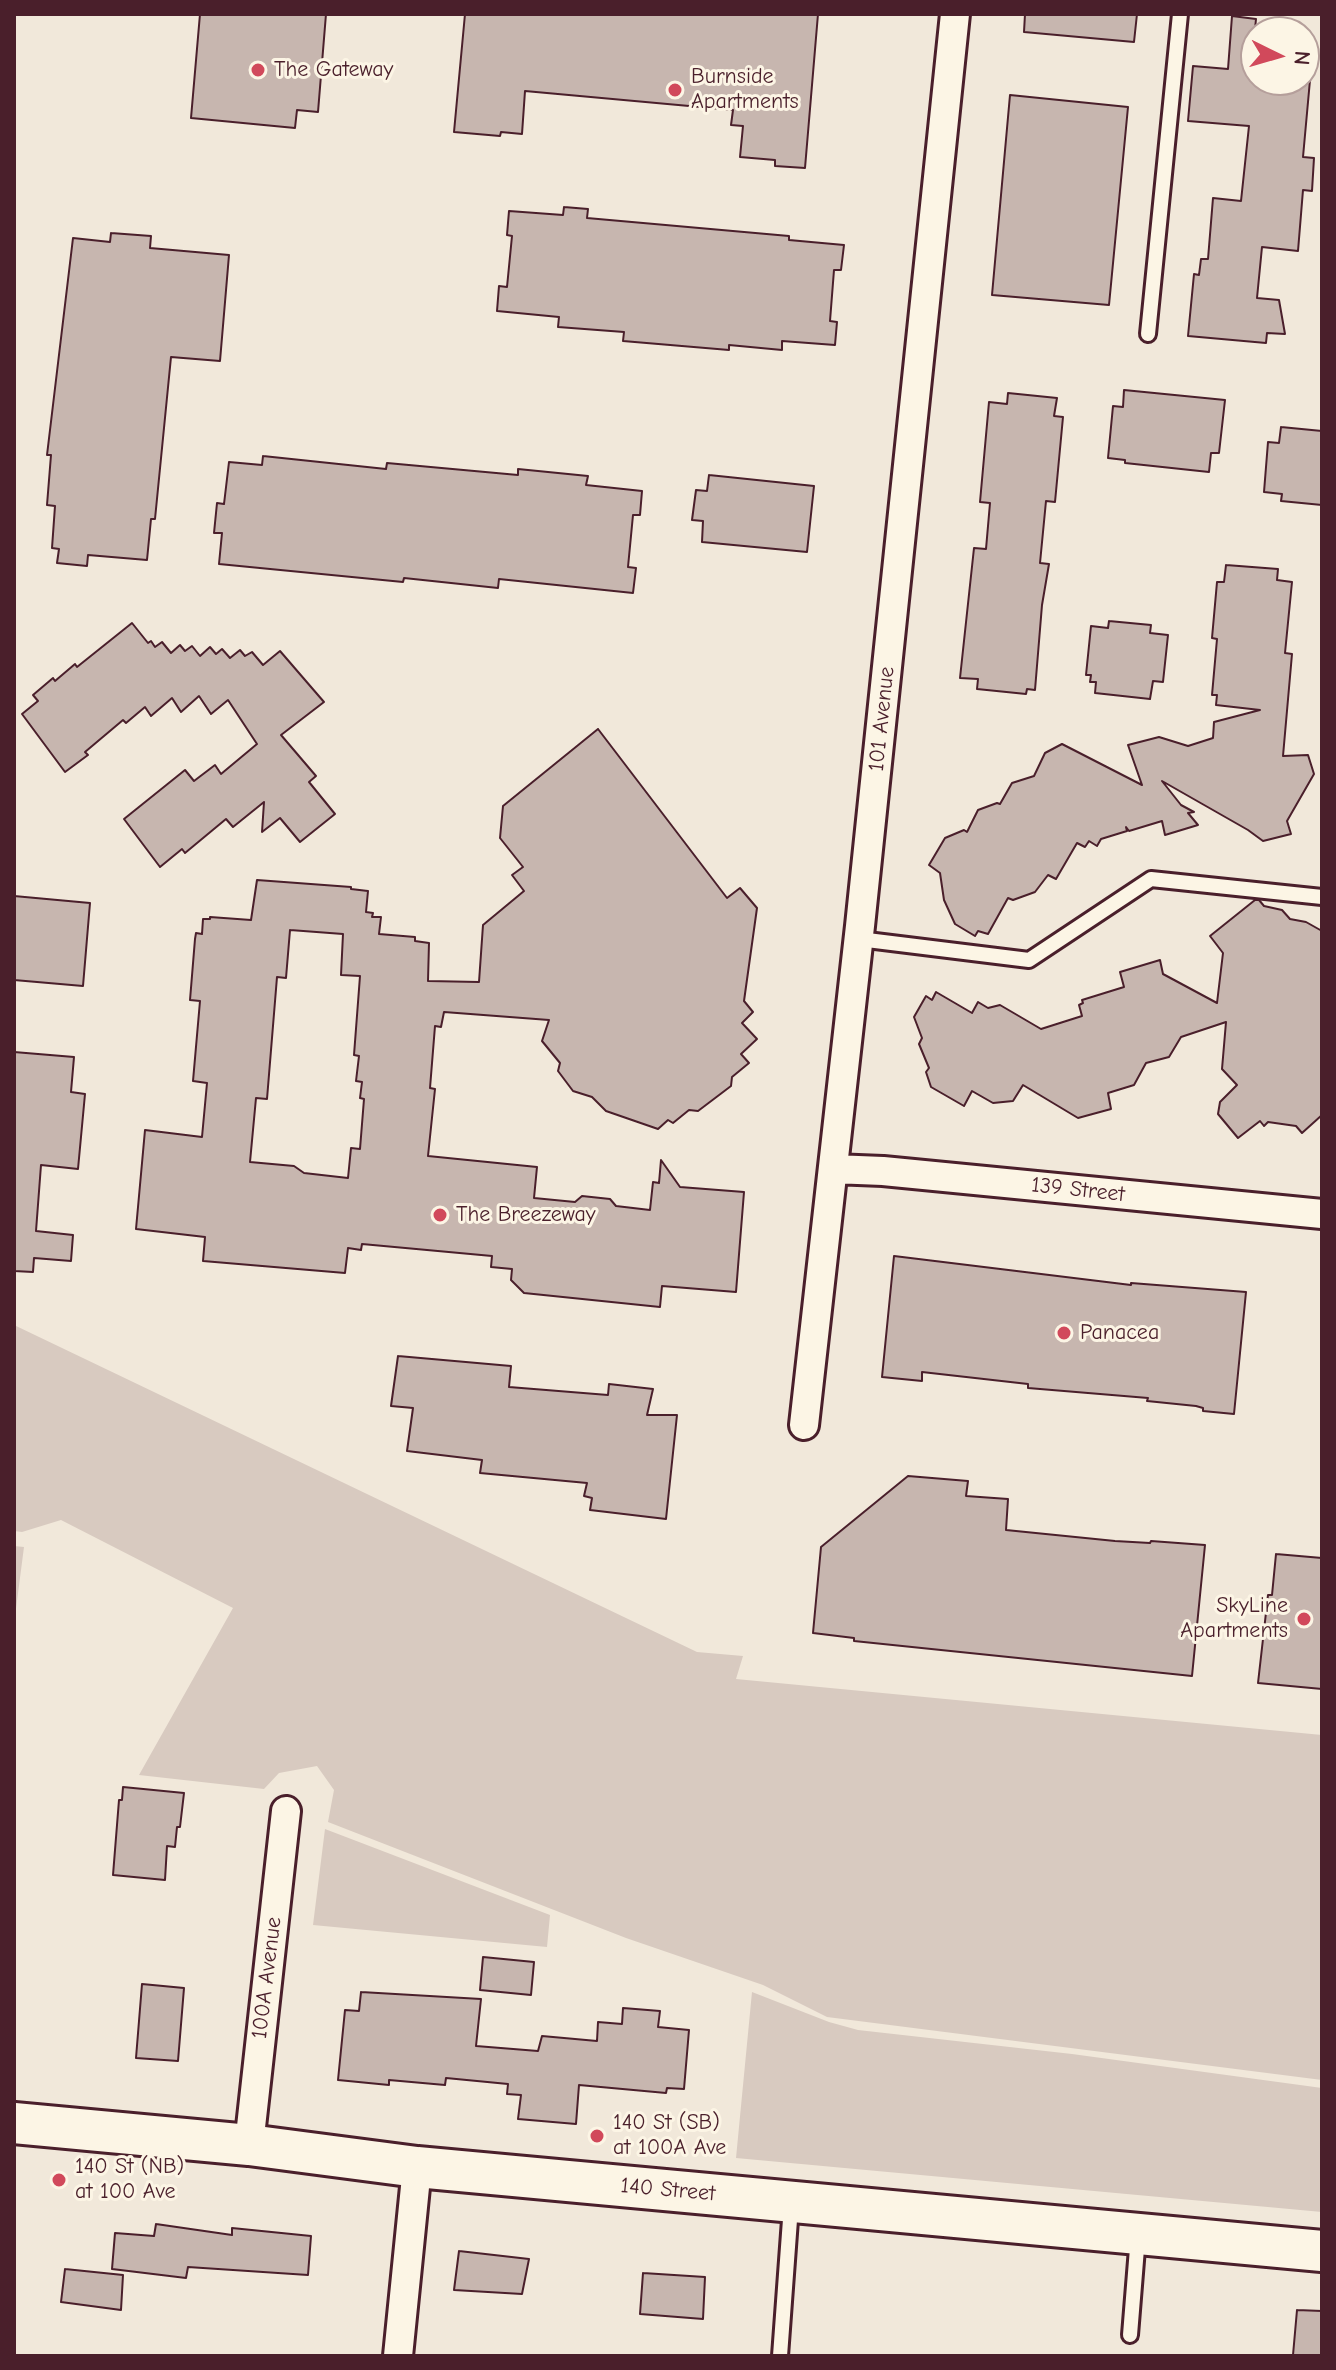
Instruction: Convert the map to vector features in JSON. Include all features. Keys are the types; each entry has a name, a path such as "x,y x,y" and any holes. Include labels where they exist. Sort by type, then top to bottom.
{"main road":[{"name":"140 Street","path":"14,2123 249,2145 417,2167 1322,2251"}],"street":[{"name":"101 Avenue","path":"804,1425 859,939 955,14"},
{"name":"139 Street","path":"833,1169 883,1171 1322,1214"},
{"name":"100A Avenue","path":"249,2145 286,1811"},
{"path":"398,2356 417,2167"}],"lane":[{"path":"1148,334 1180,14"},
{"path":"859,939 1029,960 1151,879 1322,897"},
{"path":"780,2356 792,2201"},
{"path":"1130,2335 1139,2233"}],"shaded area":[{"path":"14,1325 697,1652 743,1656 736,1679 1322,1735 1322,2080 827,2017 763,1985 626,1938 328,1822 334,1790 317,1766 279,1773 264,1789 139,1775 233,1608 61,1520 22,1532 14,1531"},
{"path":"14,1546 24,1547 14,1624"},
{"path":"325,1829 550,1915 547,1947 313,1925"},
{"path":"752,1992 858,2030 1072,2054 1322,2088 1322,2212 736,2158"}],"building":[{"name":"The Gateway","path":"200,14 326,14 318,112 297,110 295,128 191,118"},
{"name":"Burnside Apartments","path":"465,14 818,14 805,168 775,166 775,160 740,157 743,126 731,125 733,110 525,91 522,134 501,132 500,136 454,132"},
{"path":"1025,14 1137,14 1134,42 1024,32"},
{"path":"1232,16 1240,17 1240,96 1309,96 1303,157 1314,158 1312,191 1303,190 1298,251 1262,247 1257,298 1279,300 1285,334 1267,333 1266,343 1188,336 1194,274 1199,275 1201,259 1208,259 1213,198 1241,201 1249,126 1188,121 1193,66 1228,69"},
{"path":"1010,95 1128,107 1109,305 992,295"},
{"path":"564,207 588,209 587,218 789,236 789,240 844,245 841,270 834,270 830,321 837,322 835,345 782,341 782,350 729,345 729,350 623,341 624,332 558,327 559,317 497,311 499,286 507,287 512,236 507,235 509,211 563,215"},
{"path":"111,233 151,236 150,248 229,255 220,361 171,357 155,519 151,519 147,560 88,555 87,566 57,563 59,549 52,548 55,506 47,505 51,455 47,455 73,238 110,242"},
{"path":"1124,390 1225,400 1219,453 1211,453 1209,472 1125,463 1125,460 1108,458 1113,406 1123,407"},
{"path":"1008,393 1057,398 1054,416 1063,417 1055,502 1046,501 1040,563 1049,564 1042,605 1035,690 1027,689 1026,694 977,689 978,679 960,678 974,548 986,549 990,503 980,502 989,402 1007,404"},
{"path":"1281,427 1322,431 1322,505 1281,501 1282,494 1264,492 1268,442 1279,443"},
{"path":"263,456 386,469 387,463 518,475 518,469 588,476 586,485 642,491 640,515 633,515 628,567 636,568 633,593 499,579 498,588 404,578 403,582 219,564 222,533 214,533 217,503 224,504 229,462 262,465"},
{"path":"709,475 814,486 807,552 702,542 703,521 692,520 696,490 707,491"},
{"path":"1226,565 1278,569 1277,580 1292,582 1285,653 1292,654 1283,756 1308,755 1314,774 1287,821 1291,834 1263,841 1162,781 1181,805 1194,812 1188,813 1198,825 1165,835 1162,821 1129,831 1126,827 1127,831 1101,839 1097,846 1089,841 1085,847 1077,843 1056,879 1048,875 1035,892 1013,900 1008,898 988,934 978,931 975,936 955,924 944,900 940,873 929,865 945,838 964,830 967,832 978,810 1000,804 1012,783 1034,776 1045,753 1062,744 1142,785 1128,745 1159,737 1188,746 1213,738 1214,722 1260,710 1216,705 1217,695 1212,695 1217,639 1212,638 1217,582 1224,582"},
{"path":"1109,621 1151,625 1150,633 1168,635 1163,682 1153,681 1150,699 1095,693 1096,682 1090,682 1091,675 1086,675 1091,626 1108,628"},
{"path":"132,623 148,643 151,641 155,647 162,642 171,653 180,645 185,651 192,646 200,656 210,647 216,654 222,649 230,658 240,650 245,656 252,652 263,665 280,651 324,702 281,735 316,776 309,782 335,814 300,842 280,818 262,832 264,802 233,827 226,819 185,853 182,849 160,867 124,819 185,770 194,781 215,765 221,774 257,744 228,700 211,714 199,696 181,712 172,698 151,716 145,707 126,723 123,720 85,752 88,755 65,772 22,714 38,701 33,695 53,678 55,681 75,664 77,667"},
{"path":"598,729 727,898 740,888 757,908 744,1001 753,1012 742,1023 757,1039 741,1054 749,1063 732,1077 731,1086 698,1111 689,1110 673,1123 668,1120 658,1129 606,1111 592,1097 573,1091 558,1071 560,1063 542,1041 549,1020 444,1012 441,1027 435,1026 430,1088 435,1089 428,1156 537,1167 534,1198 575,1202 582,1196 610,1199 616,1206 650,1210 653,1182 659,1183 661,1160 680,1187 744,1192 736,1292 662,1286 660,1307 524,1293 511,1280 512,1269 491,1267 492,1256 362,1244 361,1250 348,1248 345,1273 203,1261 205,1237 136,1229 145,1130 202,1137 207,1083 193,1081 200,1001 190,1000 195,939 196,933 202,934 203,919 251,920 257,880 351,887 368,891 366,912 373,913 372,917 381,917 379,934 415,937 415,941 429,943 428,981 479,982 483,925 524,891 512,875 523,867 500,838 503,806","holes":["290,930 343,934 341,975 360,976 354,1055 359,1056 356,1081 362,1082 360,1098 364,1099 360,1149 351,1148 348,1178 304,1173 294,1166 250,1162 256,1098 267,1099 277,977 286,978"]},
{"path":"14,896 90,903 83,986 14,980"},
{"path":"1255,900 1264,906 1282,910 1290,919 1306,922 1322,931 1322,1115 1302,1133 1296,1126 1268,1122 1264,1126 1260,1121 1238,1138 1218,1114 1220,1102 1237,1085 1222,1069 1226,1022 1181,1037 1169,1057 1146,1063 1134,1085 1108,1093 1111,1109 1078,1118 1023,1085 1013,1101 993,1103 972,1091 964,1106 931,1087 926,1072 929,1068 919,1044 922,1038 914,1017 926,996 932,1000 936,992 972,1013 978,1002 988,1008 1000,1005 1041,1029 1082,1016 1079,1005 1083,1003 1082,1000 1124,987 1120,972 1160,960 1163,974 1217,1003 1223,953 1210,936"},
{"path":"14,1052 74,1057 71,1092 85,1094 78,1169 41,1165 36,1231 73,1235 71,1261 34,1258 33,1272 14,1271"},
{"name":"Panacea","path":"894,1256 1131,1285 1246,1292 1234,1414 1147,1401 1148,1398 1028,1388 1028,1384 922,1372 922,1381 882,1377"},
{"path":"398,1356 511,1366 509,1387 608,1395 609,1384 653,1389 647,1415 677,1415 666,1519 590,1510 592,1498 584,1496 587,1483 480,1473 482,1460 407,1451 413,1408 391,1406"},
{"path":"908,1476 968,1481 966,1496 1008,1499 1006,1530 1115,1541 1205,1545 1192,1676 854,1641 854,1638 813,1633 821,1547"},
{"name":"SkyLine Apartments","path":"1276,1554 1322,1558 1322,1689 1258,1683"},
{"path":"123,1787 184,1793 175,1847 167,1846 165,1880 113,1875 119,1800 122,1800"},
{"path":"483,1957 534,1962 531,1995 480,1990"},
{"path":"142,1984 184,1988 178,2061 136,2058"},
{"path":"361,1992 481,1999 476,2046 538,2051 542,2036 597,2041 598,2022 622,2024 623,2008 660,2011 658,2027 689,2030 684,2089 667,2088 666,2093 579,2085 576,2124 518,2119 521,2095 507,2094 508,2084 446,2078 445,2085 389,2080 389,2085 338,2080 345,2010 359,2011"},
{"path":"156,2224 232,2235 232,2228 311,2236 308,2275 188,2267 186,2278 112,2269 115,2233 154,2236"},
{"path":"459,2251 529,2259 522,2294 454,2290"},
{"path":"65,2269 123,2275 121,2310 61,2302"},
{"path":"643,2273 705,2277 703,2319 640,2314"},
{"path":"1297,2310 1322,2311 1322,2356 1293,2355"}],"place":[{"name":"The Gateway","path":"258,70"},
{"name":"Burnside Apartments","path":"675,90"},
{"name":"The Breezeway","path":"440,1215"},
{"name":"Panacea","path":"1064,1333"},
{"name":"SkyLine Apartments","path":"1304,1619"},
{"name":"140 St (SB) at 100A Ave","path":"597,2136"},
{"name":"140 St (NB) at 100 Ave","path":"59,2180"}]}
